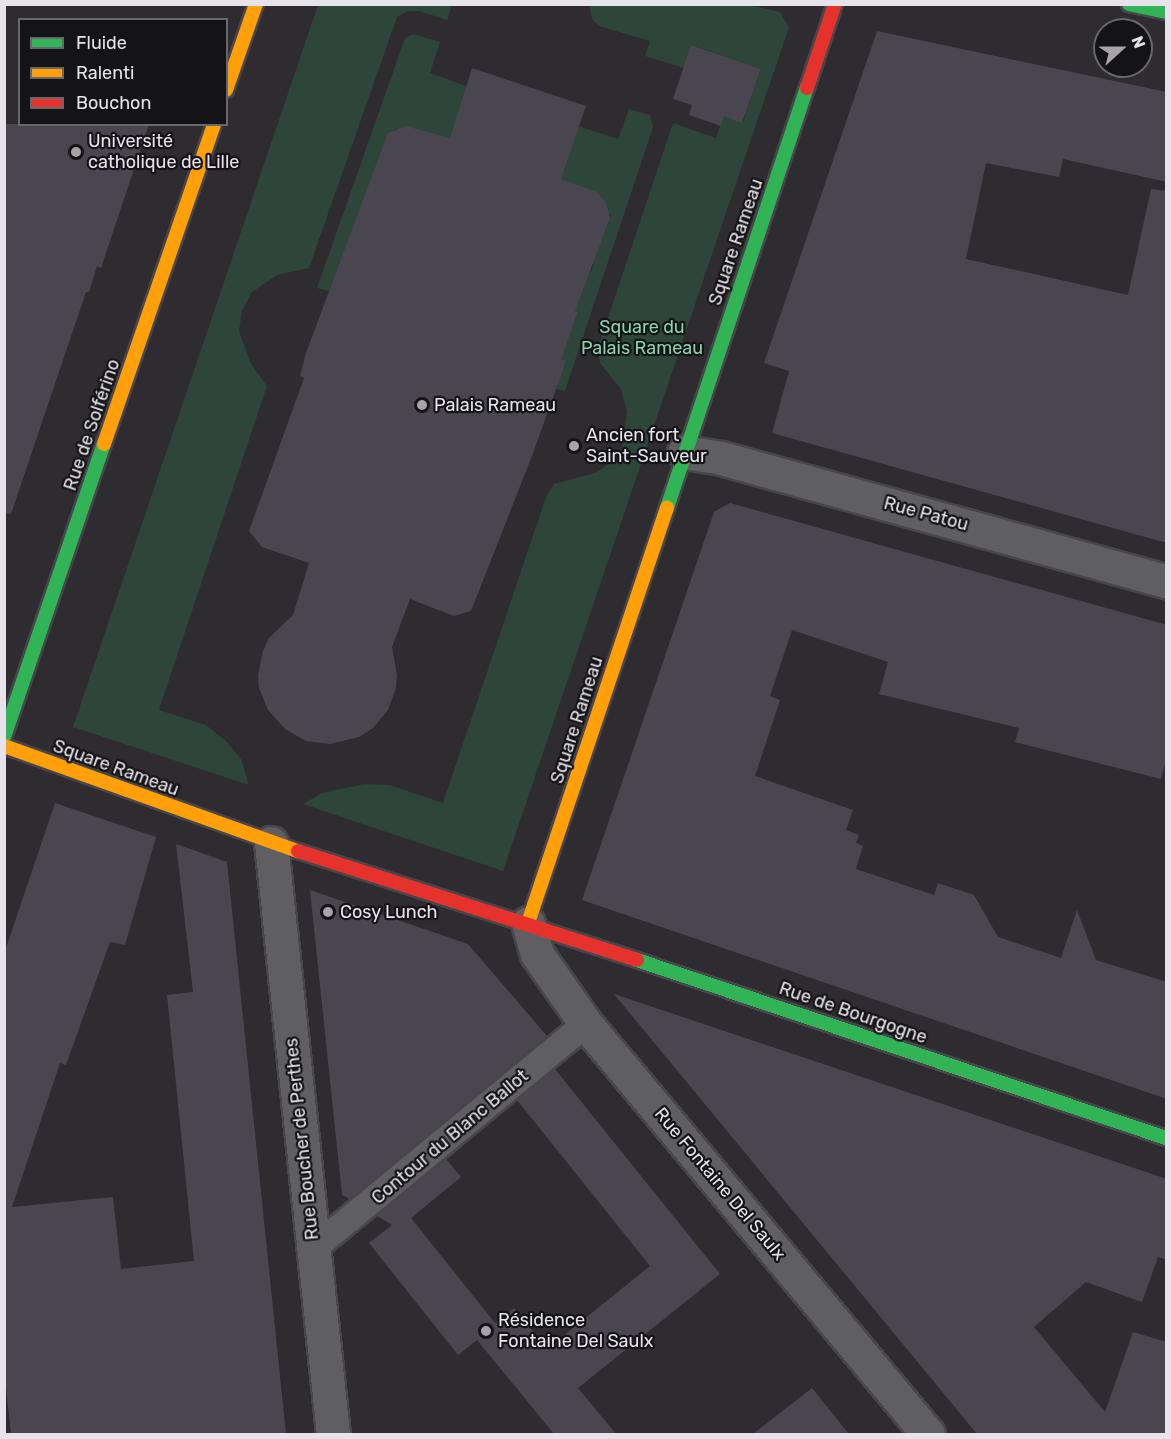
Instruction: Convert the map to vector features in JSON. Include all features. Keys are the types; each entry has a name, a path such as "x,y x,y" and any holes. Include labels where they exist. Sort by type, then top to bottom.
{"street":[{"path":"228,84 256,4"},
{"name":"Square Rameau","path":"4,746 271,843 528,923 835,4"},
{"path":"1129,4 1167,12"},
{"name":"Rue de Solférino","path":"4,737 213,126"},
{"name":"Rue Patou","path":"684,452 722,458 1167,581"},
{"name":"Rue Boucher de Perthes","path":"271,843 333,1434"},
{"name":"Rue Fontaine Del Saulx","path":"528,923 537,954 586,1024 928,1434"},
{"name":"Rue de Bourgogne","path":"528,923 1167,1138"}],"lane":[{"name":"Contour du Blanc Ballot","path":"314,1249 586,1024"}],"green space":[{"name":"Square du Palais Rameau","path":"745,4 780,12 789,27 503,871 303,804 322,793 364,784 389,785 443,803 546,497 554,484 595,473 613,461 622,448 627,412 621,389 600,363 598,348 673,123 716,138 724,116 743,122 761,69 692,45 684,68 645,56 650,41 599,26 592,19 589,5"},
{"path":"318,5 452,5 447,20 419,11 408,11 397,17 309,268 277,275 252,292 242,311 239,331 251,364 267,386 159,710 206,725 227,742 241,759 249,785 73,727"},
{"path":"413,34 440,42 430,73 466,86 462,99 471,103 456,146 410,127 394,130 329,291 317,288 405,38"},
{"path":"629,109 650,115 653,127 565,391 556,389 558,385 554,383 557,358 575,321 578,312 574,311 588,272 591,272 594,264 591,263 605,225 611,215 607,213 606,202 598,197 599,193 549,178 578,126 618,139"}],"building":[{"path":"877,31 1167,92 1167,182 1063,159 1059,177 986,163 966,259 1128,295 1151,189 1167,191 1167,543 772,433 789,371 764,363"},
{"path":"691,45 761,69 742,123 724,116 721,126 689,115 692,105 673,99"},
{"name":"Palais Rameau","path":"472,68 586,106 561,179 597,192 606,202 610,218 575,311 578,312 561,359 566,361 532,456 471,611 454,616 410,599 392,647 397,675 396,688 388,710 373,728 359,737 330,744 306,741 285,729 268,710 259,688 258,675 263,651 269,638 293,615 309,563 262,547 249,531 304,378 300,376 306,353 388,133 406,126 450,138"},
{"path":"4,124 18,124 18,126 148,126 101,268 97,266 89,292 86,292 11,514 4,513"},
{"path":"730,503 1167,625 1167,757 1161,779 1015,742 1019,728 879,694 888,662 792,630 770,696 780,700 755,776 853,810 846,830 859,835 856,843 863,846 856,869 934,895 938,883 974,895 998,937 1061,958 1077,910 1096,960 1167,982 1167,1099 582,900 714,512"},
{"path":"55,803 156,837 125,945 110,942 66,1065 60,1063 12,1207 113,1197 121,1269 194,1261 167,995 193,992 176,844 227,862 286,1434 11,1434 4,1369 4,954"},
{"path":"310,890 468,944 547,1036 350,1199 342,1195"},
{"path":"614,994 1167,1179 1167,1260 1158,1257 1142,1302 1086,1282 1034,1327 1105,1412 1133,1332 1167,1342 1167,1434 977,1434"},
{"name":"Résidence Fontaine Del Saulx","path":"555,1069 720,1274 578,1388 616,1434 554,1434 477,1340 458,1355 369,1243 392,1225 377,1216 446,1159 461,1177 411,1218 495,1323 514,1308 547,1349 650,1266 517,1100"},
{"path":"812,1388 849,1434 753,1434"}],"traffic: fast":[{"path":"1129,4 1166,12"},
{"path":"667,508 807,88"},
{"path":"4,737 104,444"},
{"path":"637,960 1166,1138"}],"traffic: slow":[{"path":"228,84 256,4"},
{"path":"104,444 213,126"},
{"path":"528,923 667,508"},
{"path":"4,746 298,851"}],"traffic: jam":[{"path":"807,88 835,4"},
{"path":"298,851 637,960"}],"place":[{"name":"Université catholique de Lille","path":"76,152"},
{"name":"Palais Rameau","path":"422,405"},
{"name":"Ancien fort Saint-Sauveur","path":"574,446"},
{"name":"Cosy Lunch","path":"328,912"},
{"name":"Résidence Fontaine Del Saulx","path":"486,1331"}]}
